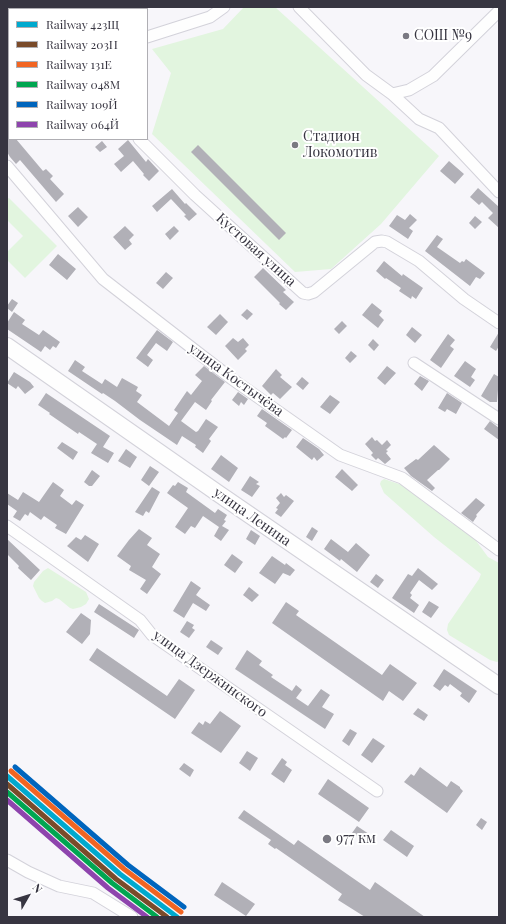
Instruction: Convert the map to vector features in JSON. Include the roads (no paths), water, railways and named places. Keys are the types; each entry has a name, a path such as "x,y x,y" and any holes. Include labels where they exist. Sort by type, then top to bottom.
{"main road":[{"name":"улица Ленина","path":"7,346 219,494 499,686"}],"street":[{"path":"148,37 210,17 224,7"},
{"path":"299,7 366,75 392,94 419,119 439,128 499,192"},
{"path":"392,94 409,90 433,76 499,11"},
{"name":"Кустовая улица","path":"140,140 195,195 303,292 308,294 314,292 375,242 382,241 387,242 419,261 464,299 499,323"},
{"name":"улица Костычёва","path":"7,166 103,279 232,379 340,455 402,478 499,550"},
{"path":"414,363 499,418"},
{"name":"улица Дзержинского","path":"7,526 140,620 152,634 377,791"},
{"path":"7,860 28,872 60,886 93,893 132,917"}],"rail line":[{"name":"109Й","path":"15,767 128,865 184,907"},
{"name":"131Е","path":"11,771 124,869 181,912"},
{"name":"423Щ","path":"7,776 120,874 177,917"},
{"name":"203Н","path":"7,784 116,879 167,917"},
{"name":"048М","path":"7,792 112,883 157,917"},
{"name":"064Й","path":"7,800 108,888 147,917"}],"place":[{"name":"СОШ №9","path":"406,36"},
{"name":"Стадион Локомотив","path":"295,145"},
{"name":"977 км","path":"327,839"}]}
